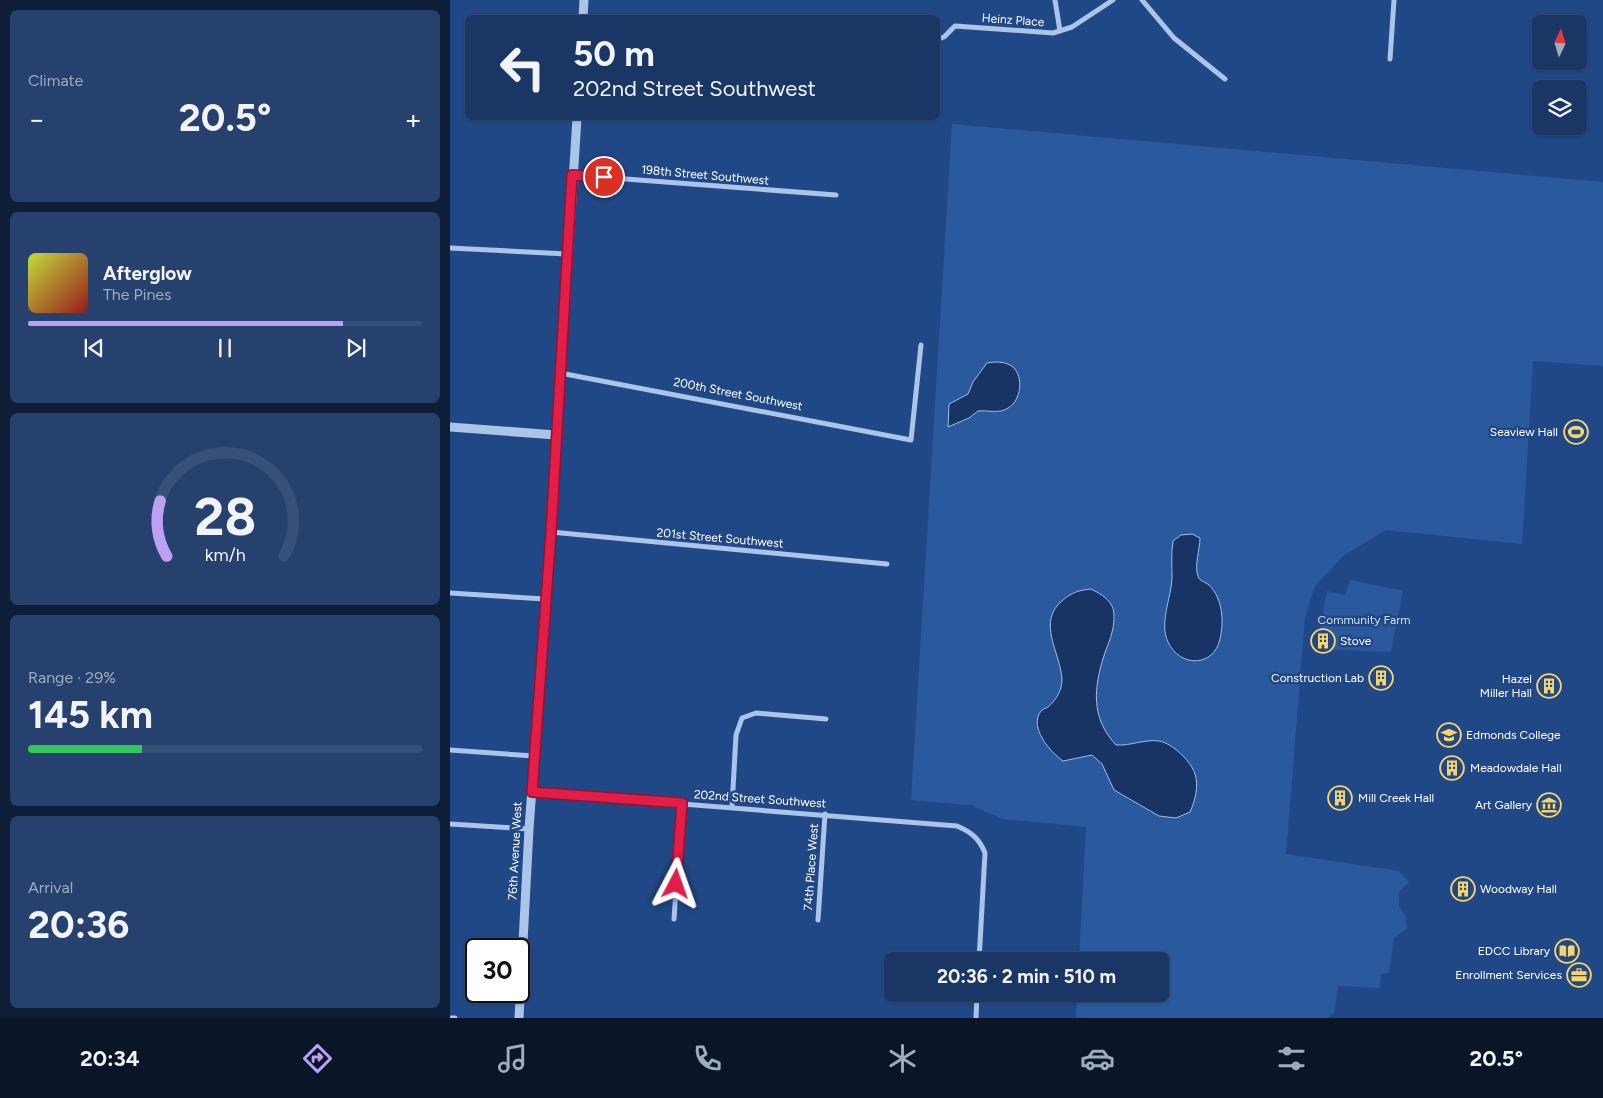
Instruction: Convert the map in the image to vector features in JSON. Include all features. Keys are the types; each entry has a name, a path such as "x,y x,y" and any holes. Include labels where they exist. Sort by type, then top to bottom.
{"street":[{"path":"583,15 584,0"},
{"path":"1056,0 1060,31"},
{"name":"Heinz Place","path":"940,38 944,37 955,26 1053,33 1072,27 1113,0"},
{"path":"1142,0 1174,38 1224,79"},
{"path":"1390,58 1394,0"},
{"name":"76th Avenue West","path":"519,1018 529,829 551,532 576,120"},
{"name":"198th Street Southwest","path":"572,175 836,195"},
{"path":"450,248 567,254"},
{"name":"200th Street Southwest","path":"560,373 911,440 921,345"},
{"path":"450,426 556,435"},
{"name":"201st Street Southwest","path":"551,532 887,564"},
{"path":"450,593 546,599"},
{"path":"732,807 736,735 742,718 756,713 826,719"},
{"path":"450,750 534,756"},
{"name":"202nd Street Southwest","path":"532,792 957,826 973,833 981,844 984,853 979,952"},
{"path":"674,919 682,803"},
{"name":"74th Place West","path":"818,920 824,814"},
{"path":"450,824 529,829"},
{"path":"976,1018 977,1002"}],"green space":[{"path":"952,124 1603,182 1603,366 1533,361 1522,544 1386,530 1343,556 1315,586 1305,617 1286,854 1399,871 1409,882 1399,892 1399,906 1406,917 1407,928 1394,938 1389,973 1381,974 1380,988 1338,986 1334,1013 1328,1018 1076,1018 1077,1002 1169,1002 1169,952 1079,952 1086,827 1003,819 971,805 911,800"},
{"name":"Community Farm","path":"1350,580 1403,591 1391,652 1316,649 1327,591 1345,595"}],"shaded area":[{"path":"995,362 1009,365 1016,371 1019,377 1020,389 1016,400 1005,410 978,411 969,418 948,427 949,404 968,394 973,382 987,363"},
{"path":"1192,534 1200,538 1197,562 1198,576 1214,591 1220,603 1222,618 1217,648 1211,655 1196,661 1188,660 1173,650 1168,642 1165,627 1172,578 1173,541 1181,535"},
{"path":"1091,589 1108,600 1114,614 1112,632 1103,658 1097,685 1096,696 1099,716 1108,736 1116,745 1148,741 1164,742 1175,749 1190,764 1196,779 1195,798 1190,812 1176,818 1159,816 1114,790 1102,764 1092,755 1063,761 1047,746 1039,732 1038,717 1041,711 1048,707 1056,698 1062,683 1050,627 1051,618 1055,609 1063,600 1076,592"}],"place":[{"name":"Seaview Hall","path":"1576,432"},
{"name":"Stove","path":"1323,641"},
{"name":"Construction Lab","path":"1381,678"},
{"name":"Hazel Miller Hall","path":"1549,686"},
{"name":"Edmonds College","path":"1449,735"},
{"name":"Meadowdale Hall","path":"1452,768"},
{"name":"Mill Creek Hall","path":"1340,798"},
{"name":"Art Gallery","path":"1549,805"},
{"name":"Woodway Hall","path":"1463,889"},
{"name":"EDCC Library","path":"1567,951"},
{"name":"Enrollment Services","path":"1579,975"}],"route":[{"path":"604,177 572,175 551,532 532,792 682,803 676,884"}]}
